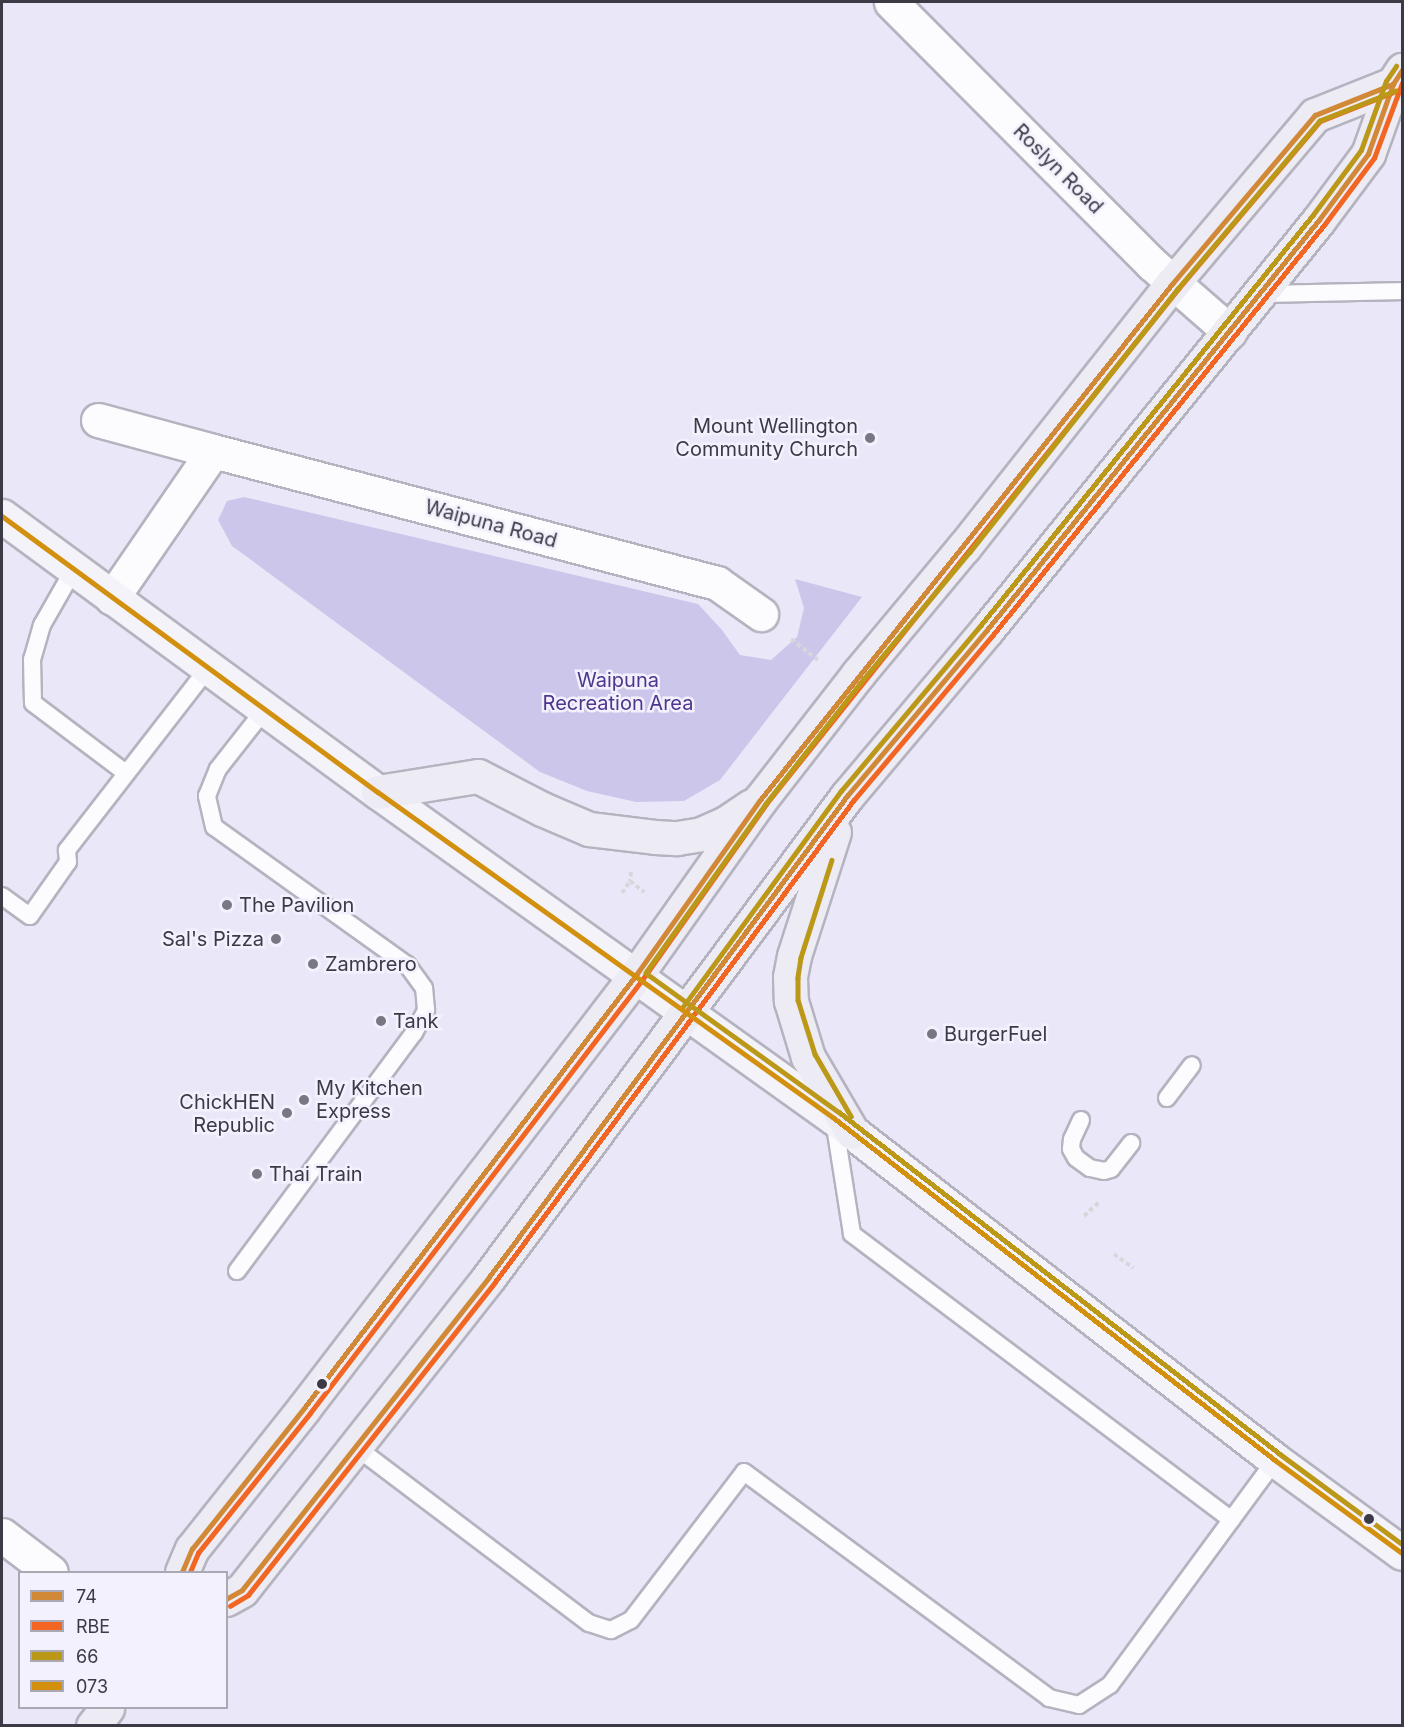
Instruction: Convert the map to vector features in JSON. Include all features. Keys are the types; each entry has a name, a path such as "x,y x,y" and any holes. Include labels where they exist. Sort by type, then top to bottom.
{"main road":[{"path":"182,1571 192,1549 304,1408 636,975 760,800 858,674 964,547 1172,284 1255,189 1315,115 1398,77"},
{"path":"228,1598 242,1590 489,1277 847,796 1230,332 1368,154 1398,77"},
{"path":"2,516 378,792 843,1125 1275,1460 1402,1553"},
{"path":"378,792 478,776 542,809 589,829 636,837 666,838 701,834 726,823 760,800"},
{"path":"843,1125 808,1057 794,1018 790,977 813,889 847,796"},
{"path":"93,1725 105,1709"}],"street":[{"name":"Roslyn Road","path":"891,2 1172,284 1230,332"},
{"name":"Waipuna Road","path":"98,420 717,584 760,614"},
{"path":"112,598 213,451"},
{"path":"2,1535 50,1571"}],"lane":[{"path":"1260,294 1402,291"},
{"path":"74,570 42,625 32,659 33,703 126,773"},
{"path":"2,896 30,916 68,862 67,850 209,667"},
{"path":"237,1271 414,1032 426,1010 424,987 407,965 214,827 207,796 218,769 265,709"},
{"path":"1167,1098 1192,1065"},
{"path":"1081,1120 1072,1139 1071,1149 1076,1158 1090,1168 1104,1171 1111,1169 1131,1143"},
{"path":"843,1125 852,1234 1231,1520"},
{"path":"356,1447 589,1623 611,1630 631,1620 744,1472 1049,1698 1079,1705 1110,1684 1275,1460"}],"path":[{"path":"622,893 630,881 631,872"},
{"path":"630,881 644,892"},
{"path":"1114,1254 1133,1268"}],"green space":[{"name":"Waipuna Recreation Area","path":"244,497 698,604 722,630 740,655 771,660 797,637 804,608 795,579 862,597 720,780 684,801 636,802 587,791 540,772 232,546 218,520 227,501"}],"transit line":[{"name":"66","path":"682,1008 841,791 980,626 1312,216 1361,150 1386,81 1396,66"},
{"name":"74","path":"228,1598 242,1590 489,1277 847,796 986,631 1318,221 1368,154 1393,84 1402,70"},
{"name":"RBE","path":"230,1606 248,1595 495,1282 853,801 992,636 1324,225 1374,158 1402,83"},
{"name":"74","path":"182,1571 192,1549 304,1408 636,975 760,800 1172,284 1315,115 1393,84"},
{"name":"RBE","path":"190,1571 198,1553 310,1413 642,980 766,804 1178,289 1320,121 1396,91"},
{"name":"66","path":"1396,91 1320,121 1178,289 970,552 864,679 766,804 646,973 839,1112 1280,1454 1402,1544"},
{"name":"073","path":"2,516 378,792 834,1118 1275,1460 1402,1553"},
{"name":"66","path":"832,860 801,958 798,1000 815,1054 851,1116"}],"place":[{"name":"Mount Wellington Community Church","path":"870,438"},
{"name":"The Pavilion","path":"227,905"},
{"name":"Sal's Pizza","path":"276,939"},
{"name":"Zambrero","path":"313,964"},
{"name":"Tank","path":"381,1021"},
{"name":"BurgerFuel","path":"932,1034"},
{"name":"My Kitchen Express","path":"304,1100"},
{"name":"ChickHEN Republic","path":"287,1113"},
{"name":"Thai Train","path":"257,1174"}]}
